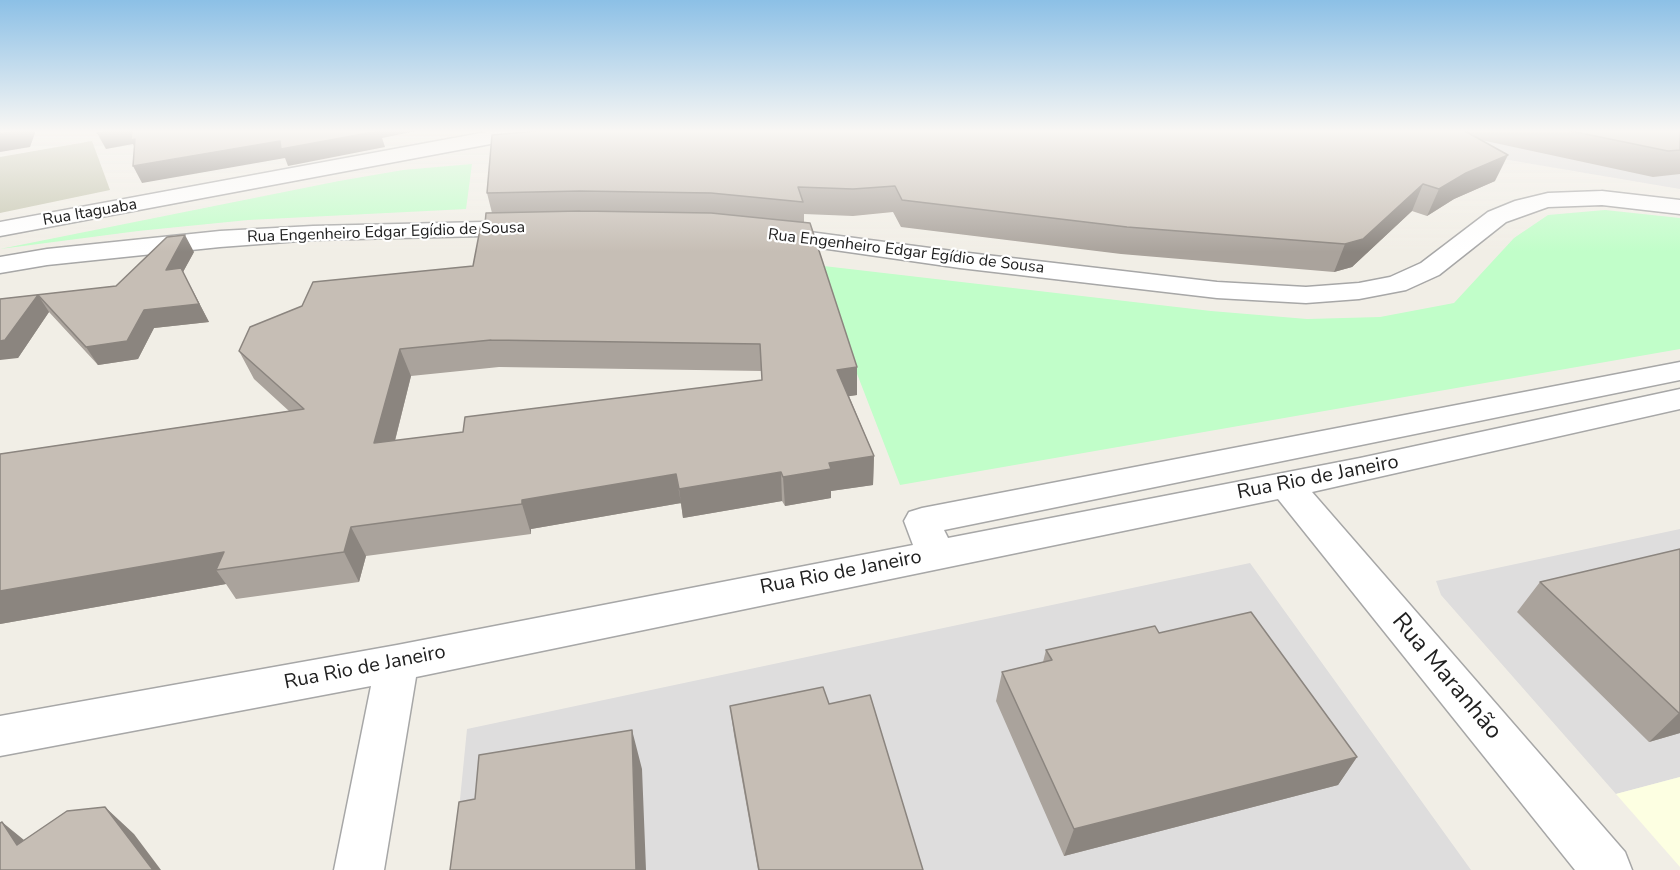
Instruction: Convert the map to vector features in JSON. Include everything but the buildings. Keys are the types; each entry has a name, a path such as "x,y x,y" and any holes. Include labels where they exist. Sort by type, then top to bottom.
{"street":[{"name":"Rua Itaguaba","path":"0,229 320,171"},
{"name":"Rua Engenheiro Edgar Egídio de Sousa","path":"746,232 1216,290 1306,295 1359,291 1397,284 1430,269 1497,217 1523,206 1548,200 1602,198 1680,207"},
{"name":"Rua Engenheiro Edgar Egídio de Sousa","path":"0,265 47,257 220,239 356,231 551,227"},
{"path":"936,554 922,521 1680,371"},
{"name":"Rua Rio de Janeiro","path":"0,736 397,663 1371,468 1680,399"},
{"name":"Rua Maranhão","path":"1285,484 1607,870"},
{"path":"359,870 397,663"}],"shaded area":[{"path":"0,171 103,171 110,190 0,213"},
{"path":"1571,171 1680,171 1680,189"},
{"path":"1680,529 1680,777 1616,794 1441,595 1436,581"},
{"path":"1250,563 1471,870 453,870 467,729"},
{"path":"1680,777 1680,867 1616,794"}],"green space":[{"path":"400,171 471,171 466,209 248,220 138,231 0,249"},
{"path":"1605,210 1680,218 1680,349 900,485 815,265 1211,311 1307,319 1380,317 1454,303 1514,238 1548,215"}]}
